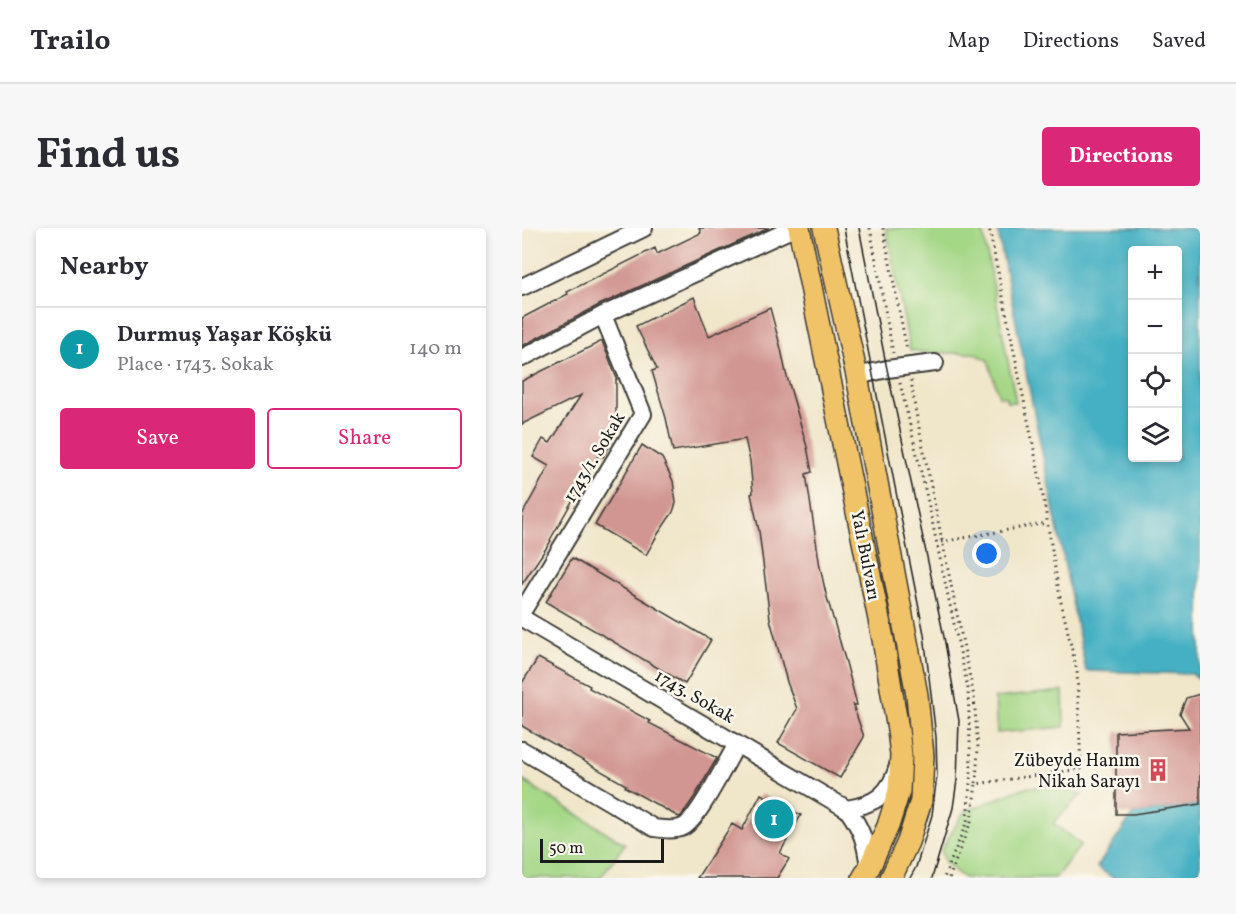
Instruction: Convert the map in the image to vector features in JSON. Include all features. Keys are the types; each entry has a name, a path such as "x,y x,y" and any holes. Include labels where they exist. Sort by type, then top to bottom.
{"main road":[{"name":"Yalı Bulvarı","path":"799,228 881,628 901,755 899,791 888,826 866,873"},
{"name":"Yalı Bulvarı","path":"824,228 857,376 917,695 923,756 921,801 908,842 891,878"}],"street":[{"path":"522,287 645,228"},
{"path":"522,358 603,315 794,228"},
{"name":"1743/1. Sokak","path":"522,612 643,414 603,315"},
{"path":"857,376 935,363"},
{"name":"1743. Sokak","path":"522,618 848,809"},
{"path":"522,750 654,828 674,829 683,827 698,812 737,744"},
{"path":"866,873 864,838 848,809 873,802 886,791 895,776 901,755"}],"path":[{"path":"870,228 915,408 974,697 978,748 971,821 949,878"},
{"path":"883,228 903,367 926,494 968,689 970,770 967,821 944,878"},
{"path":"976,784 1081,770 1077,670 1060,598 989,228"},
{"path":"942,542 1047,523"}],"green space":[{"path":"886,228 982,228 1016,402 1007,402 1006,397 999,396 988,360 973,353 930,353 910,350"},
{"path":"1063,691 1064,727 997,733 995,698"},
{"path":"522,780 625,844 600,878 522,878"},
{"path":"1045,786 1082,794 1053,823 1081,845 1055,878 964,878 945,863 941,850 964,812 1023,788"}],"water":[{"path":"997,228 1200,228 1200,679 1192,674 1086,671"},
{"path":"1200,804 1200,878 1113,878 1097,867 1133,814"}],"building":[{"path":"699,228 769,228 599,305 522,346 522,318 568,294 567,292 655,248 657,254 701,233"},
{"path":"694,297 709,336 770,308 812,472 806,474 820,567 857,705 853,705 864,737 840,778 778,743 797,709 787,682 770,619 759,531 751,494 753,493 750,461 745,439 673,451 652,371 657,369 636,326"},
{"path":"602,341 617,379 616,435 603,457 599,454 551,541 522,584 522,515 549,466 533,457 543,439 550,443 581,395 522,424 522,381"},
{"path":"642,445 662,458 673,481 676,503 673,512 646,555 595,525"},
{"path":"572,558 711,640 685,684 546,602"},
{"path":"538,658 650,721 649,723 717,758 682,815 679,817 625,787 626,785 522,726 522,683"},
{"name":"Zübeyde Hanım Nikah Sarayı","path":"1200,694 1200,804 1133,814 1116,814 1116,732 1189,728 1180,714 1186,698"},
{"path":"761,794 801,815 780,853 789,859 777,878 697,878 732,824 742,830"}],"tram line":[{"path":"844,228 924,634 936,737 937,775 932,815 916,867 910,878"},
{"path":"859,228 944,637 959,721 957,780 953,808 932,878"}],"place":[{"name":"Zübeyde Hanım Nikah Sarayı","path":"1158,770"},
{"name":"Durmuş Yaşar Köşkü","path":"774,819"}]}
